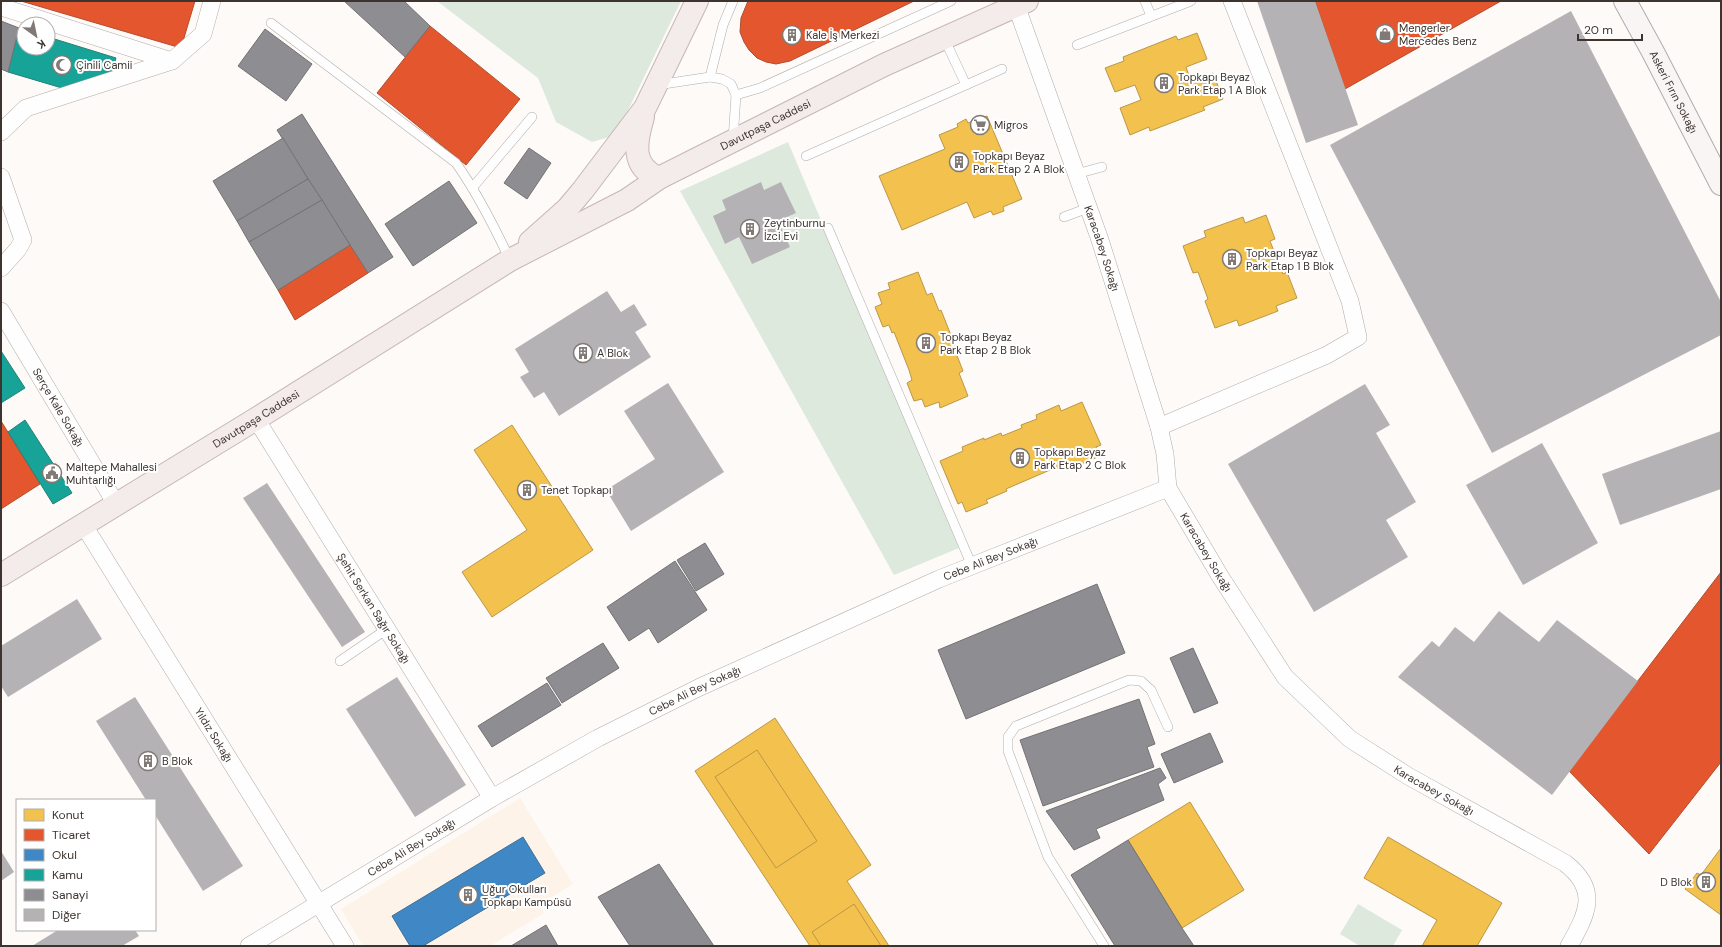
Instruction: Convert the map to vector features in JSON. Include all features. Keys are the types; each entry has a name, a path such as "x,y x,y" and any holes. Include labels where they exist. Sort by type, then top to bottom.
{"main road":[{"name":"Davutpaşa Caddesi","path":"510,260 566,209 602,167 645,108 697,1"},
{"name":"Davutpaşa Caddesi","path":"1,575 256,419 510,260 627,200 659,178 877,69 1021,3"},
{"path":"645,108 636,147 637,154 646,170 659,178"}],"street":[{"path":"1,132 26,108 172,61 203,34 212,1"},
{"path":"1159,427 1327,355 1358,337 1350,301 1232,1"},
{"name":"Askeri Fırın Sokağı","path":"1625,1 1721,184"},
{"name":"Karacabey Sokağı","path":"1021,3 1076,174 1100,240 1159,427 1165,454 1168,488 1220,576 1285,677 1350,739 1408,776 1565,863 1579,876 1587,896 1586,908 1583,922 1568,946"},
{"path":"1,7 172,61"},
{"path":"1,177 23,240 18,249 1,268"},
{"name":"Serçe Kale Sokağı","path":"1,311 116,504"},
{"name":"Şehit Serkan Sağır Sokağı","path":"256,419 492,798"},
{"name":"Cebe Ali Bey Sokağı","path":"249,946 492,798 598,738 700,687 939,580 1168,488"},
{"name":"Yıldız Sokağı","path":"83,524 345,946"}],"lane":[{"path":"710,77 723,25 733,1"},
{"path":"736,95 760,88 951,1"},
{"path":"1145,1 1151,16"},
{"path":"1077,44 1191,1"},
{"path":"271,24 456,163 473,187 490,217 510,260"},
{"path":"944,38 966,85"},
{"path":"806,156 1002,69"},
{"path":"656,86 710,77 722,79 731,84 736,95 733,141"},
{"path":"473,187 532,117"},
{"path":"1076,174 1102,167"},
{"path":"1064,217 1088,208"},
{"path":"828,228 972,566"},
{"path":"340,661 387,629"},
{"path":"1104,946 1048,857 1008,751 1008,737 1016,726 1129,680 1141,681 1150,690 1168,727"}],"shaded area":[{"path":"437,1 681,1 616,135 592,142 556,122 538,78"},
{"path":"788,142 959,548 894,575 680,191"},
{"path":"520,798 573,884 539,905 544,913 490,946 363,946 341,909"},
{"path":"1358,904 1402,930 1393,946 1360,946 1340,934"}],"building: Konut":[{"name":"Topkapı Beyaz Park Etap 1 A Blok","path":"1197,33 1207,59 1186,67 1191,81 1213,73 1223,99 1203,107 1205,110 1150,131 1149,127 1130,135 1120,108 1141,100 1135,85 1115,92 1105,68 1124,61 1123,57 1176,36 1178,40"},
{"name":"Topkapı Beyaz Park Etap 2 A Blok","path":"987,116 1022,199 1003,207 1004,211 993,215 991,211 974,218 967,202 902,230 879,176 945,149 939,135 958,127 957,124 966,119 968,123"},
{"name":"Topkapı Beyaz Park Etap 1 B Blok","path":"1266,215 1275,239 1270,241 1283,274 1287,272 1297,298 1276,306 1278,311 1239,326 1237,320 1215,328 1205,301 1208,299 1198,272 1193,273 1183,246 1206,237 1204,231 1243,217 1245,223"},
{"name":"Topkapı Beyaz Park Etap 2 B Blok","path":"918,272 927,295 932,293 939,311 941,310 958,353 956,353 963,371 959,373 968,396 940,408 939,402 925,407 922,399 914,401 907,383 912,380 894,332 892,333 889,325 883,327 875,307 882,304 878,293 890,289 888,283"},
{"name":"Topkapı Beyaz Park Etap 2 C Blok","path":"1082,402 1101,445 1096,447 1100,456 1079,465 1077,461 1058,469 1057,467 1006,489 1007,491 986,500 988,503 966,512 962,502 958,504 940,461 963,451 962,447 984,438 984,440 1001,433 1002,436 1022,428 1021,425 1037,419 1036,415 1059,405 1061,411"},
{"name":"Tenet Topkapı","path":"512,425 593,550 492,617 462,572 527,530 474,450"},
{"path":"775,718 871,865 847,881 889,946 810,946 695,771"},
{"path":"757,750 817,841 776,868 715,777"},
{"path":"1190,802 1244,890 1182,928 1128,840"},
{"path":"1388,837 1502,903 1477,946 1422,946 1437,920 1364,878"},
{"name":"D Blok","path":"1721,848 1721,915 1685,889 1697,873 1701,875"},
{"path":"854,904 881,946 821,946 812,932"}],"building: Ticaret":[{"path":"21,1 195,1 181,48"},
{"name":"Kale İş Merkezi","path":"748,1 914,1 790,61 776,64 757,58 744,42 740,32 741,18"},
{"name":"Mengerler Mercedes Benz","path":"1315,1 1501,1 1345,89"},
{"path":"430,26 520,99 466,165 377,93"},
{"path":"350,245 368,273 295,320 278,290"},
{"path":"1,421 40,484 1,509"},
{"path":"1721,572 1721,762 1649,854 1569,771"}],"building: Okul":[{"name":"Uğur Okulları Topkapı Kampüsü","path":"523,837 545,873 423,946 410,946 392,916"}],"building: Kamu":[{"name":"Çinili Camii","path":"56,39 116,58 111,76 62,88 8,72 16,40 16,56 56,56"},
{"path":"1,351 25,388 1,403"},
{"path":"25,420 72,493 53,504 8,432"}],"building: Sanayi":[{"path":"344,1 404,1 430,26 405,57"},
{"path":"1,21 16,27 16,40 8,72 1,69"},
{"path":"265,29 312,64 286,101 238,66"},
{"path":"302,114 393,257 368,273 277,130"},
{"path":"283,138 308,179 237,221 213,181"},
{"path":"529,148 551,163 527,199 504,183"},
{"path":"308,179 322,200 249,242 237,221"},
{"path":"449,181 477,223 413,266 385,224"},
{"path":"322,200 350,245 278,290 249,242"},
{"path":"705,543 724,574 696,591 677,560"},
{"path":"675,561 707,610 658,643 649,628 629,641 607,607"},
{"path":"1097,584 1125,653 966,719 938,650"},
{"path":"603,643 619,668 562,703 546,678"},
{"path":"1193,648 1218,703 1194,713 1170,658"},
{"path":"547,683 561,705 492,747 478,726"},
{"path":"1139,699 1155,744 1147,747 1154,767 1043,806 1020,740"},
{"path":"1210,733 1223,762 1174,783 1161,754"},
{"path":"1160,768 1166,778 1158,784 1164,800 1096,829 1100,838 1074,850 1046,811"},
{"path":"1128,840 1194,946 1115,946 1071,875"},
{"path":"659,864 714,946 630,946 598,897"},
{"path":"546,925 558,946 511,946"}],"building: Diğer":[{"path":"1257,1 1315,1 1358,125 1306,143"},
{"path":"1571,11 1721,302 1721,335 1492,453 1330,145"},
{"name":"Zeytinburnu İzci Evi","path":"761,182 764,190 781,182 796,213 778,221 790,247 752,264 739,237 725,244 713,216 726,210 722,200"},
{"name":"A Blok","path":"607,291 621,312 634,304 647,325 635,332 651,357 559,416 544,392 534,398 520,377 529,372 515,349"},
{"path":"668,383 724,472 631,531 606,490 655,459 624,411"},
{"path":"1365,384 1390,425 1376,433 1416,502 1386,520 1408,557 1314,612 1228,464"},
{"path":"1721,431 1721,489 1620,525 1602,474"},
{"path":"1542,443 1598,543 1523,585 1466,485"},
{"path":"267,483 365,632 342,647 243,498"},
{"path":"77,599 102,639 8,697 1,686 1,646"},
{"path":"1499,611 1539,642 1557,620 1638,681 1552,795 1398,677 1432,641 1439,647 1455,627 1474,642"},
{"path":"397,677 466,785 415,817 346,709"},
{"name":"B Blok","path":"135,697 243,866 203,891 156,817 156,799 145,799 96,721"},
{"path":"1,851 14,872 1,881"},
{"path":"56,931 136,931 139,936 122,946 32,946"}],"place":[{"name":"Mengerler Mercedes Benz","path":"1385,34"},
{"name":"Kale İş Merkezi","path":"792,35"},
{"name":"Çinili Camii","path":"62,65"},
{"name":"Topkapı Beyaz Park Etap 1 A Blok","path":"1164,83"},
{"name":"Migros","path":"980,125"},
{"name":"Topkapı Beyaz Park Etap 2 A Blok","path":"959,162"},
{"name":"Zeytinburnu İzci Evi","path":"750,229"},
{"name":"Topkapı Beyaz Park Etap 1 B Blok","path":"1232,259"},
{"name":"Topkapı Beyaz Park Etap 2 B Blok","path":"926,343"},
{"name":"A Blok","path":"583,353"},
{"name":"Topkapı Beyaz Park Etap 2 C Blok","path":"1020,458"},
{"name":"Maltepe Mahallesi Muhtarlığı","path":"52,473"},
{"name":"Tenet Topkapı","path":"527,490"},
{"name":"B Blok","path":"148,761"},
{"name":"D Blok","path":"1706,882"},
{"name":"Uğur Okulları Topkapı Kampüsü","path":"468,895"}]}
